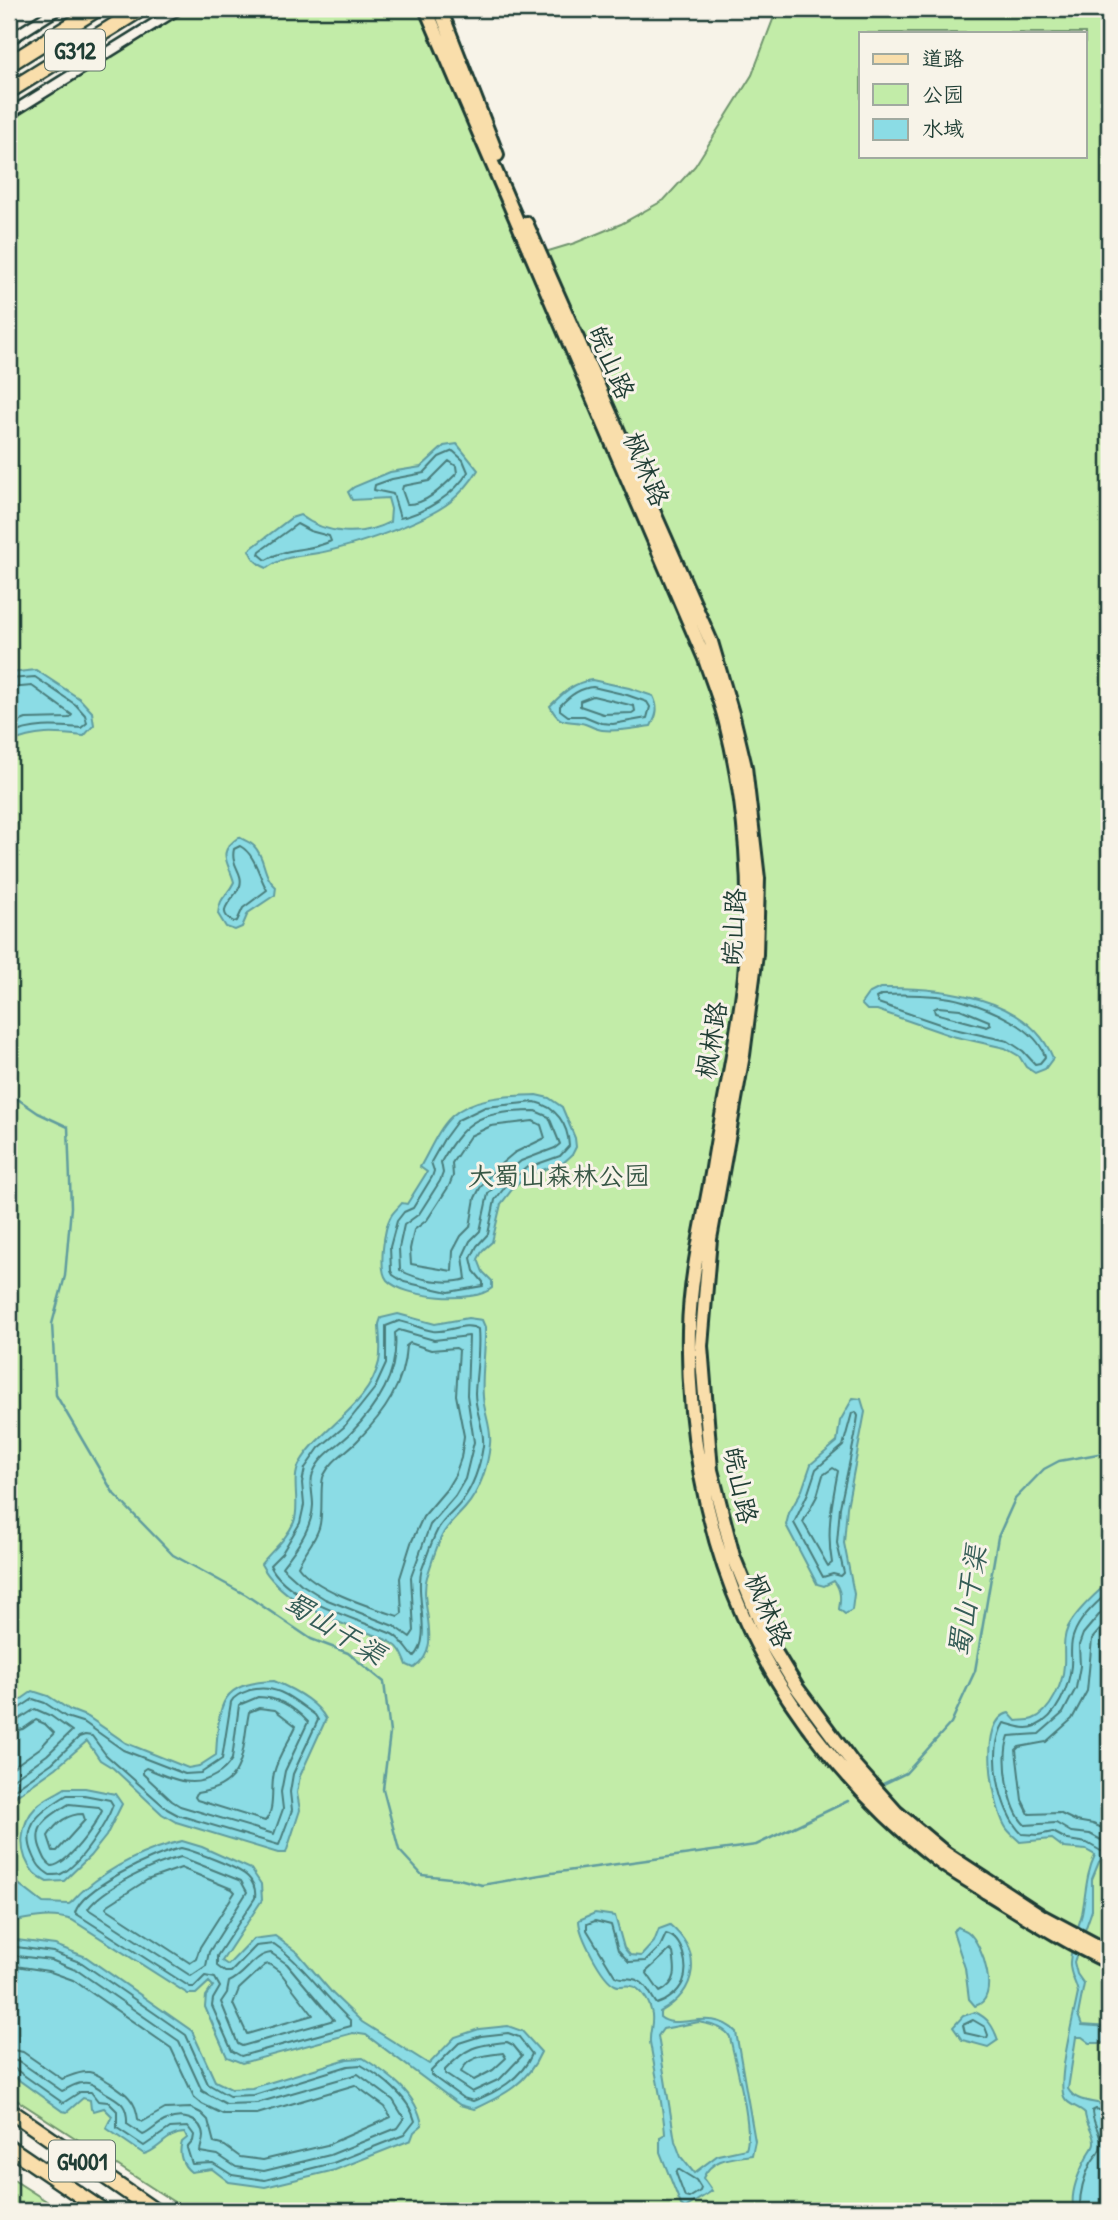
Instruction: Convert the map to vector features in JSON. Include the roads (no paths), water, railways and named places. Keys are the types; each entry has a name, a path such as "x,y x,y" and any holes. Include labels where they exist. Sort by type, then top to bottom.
{"highway":[{"name":"G312","path":"9,64 97,9"},
{"name":"G312","path":"9,91 141,9"},
{"name":"G4001","path":"9,2110 155,2211"},
{"name":"G4001","path":"9,2147 103,2211"}],"main road":[{"name":"枫林路","path":"426,9 705,659 726,722 735,769 747,855 745,975 699,1250 689,1329 692,1405 701,1473 720,1553 743,1615 766,1660 822,1746 882,1811 937,1860 1064,1935 1101,1952 1109,1962"},
{"name":"皖山路","path":"440,9 505,176 711,642 745,767 758,878 756,954 743,1055 709,1239 701,1346 711,1470 733,1556 766,1637 797,1688 854,1765 896,1812 946,1853 1043,1917 1064,1935"}],"street":[{"path":"9,40 58,9"},
{"path":"9,114 178,9"}],"water":[{"path":"457,444 478,470 462,491 438,510 367,540 286,559 267,568 252,556 249,550 291,518 300,515 321,527 344,532 368,530 390,522 388,498 352,500 348,492 390,472 421,467 444,446"},
{"path":"36,670 80,699 92,712 94,725 84,736 46,734 28,736 9,743 9,673"},
{"path":"592,680 653,696 656,711 651,726 602,730 556,716 550,706 574,686"},
{"path":"239,837 251,843 258,851 268,878 276,887 275,895 248,913 242,927 235,930 226,927 218,914 222,900 234,882 227,863 227,848"},
{"path":"880,988 954,993 1003,1008 1024,1020 1041,1037 1053,1058 1045,1069 1035,1073 1026,1067 1019,1056 1005,1048 952,1036 877,1010 867,1010 861,1004 868,994"},
{"path":"536,1095 549,1098 562,1107 576,1147 563,1163 531,1174 514,1187 501,1204 492,1242 478,1259 483,1272 492,1281 492,1288 470,1296 439,1297 408,1291 387,1280 382,1258 388,1222 402,1203 407,1204 427,1172 420,1167 447,1121 461,1109 481,1101"},
{"path":"398,1314 435,1324 468,1318 482,1320 485,1327 483,1397 490,1438 487,1461 479,1486 444,1532 432,1560 425,1588 429,1625 428,1649 414,1668 407,1665 400,1650 387,1640 338,1622 288,1595 261,1564 283,1540 294,1522 296,1477 300,1463 365,1391 379,1362 381,1318"},
{"path":"853,1398 861,1399 865,1412 847,1507 844,1543 854,1594 852,1610 845,1614 839,1609 840,1594 836,1584 834,1581 824,1586 817,1584 786,1525 811,1464 837,1442 840,1421"},
{"path":"1109,1582 1109,1858 1099,1862 1092,1879 1092,1910 1074,1962 1077,1974 1084,1984 1078,2015 1082,2025 1109,2027 1109,2043 1090,2043 1082,2037 1076,2037 1068,2089 1076,2097 1109,2107 1109,2211 1074,2211 1075,2184 1094,2140 1085,2113 1068,2102 1062,2088 1078,1993 1070,1962 1095,1855 1086,1850 1064,1848 1052,1839 1020,1842 1010,1832 1000,1815 996,1800 990,1764 991,1746 993,1731 999,1719 1009,1713 1016,1721 1031,1720 1050,1704 1063,1672 1064,1641 1068,1627 1081,1608"},
{"path":"274,1681 311,1702 326,1719 300,1776 297,1793 300,1810 286,1853 278,1853 176,1822 162,1814 113,1768 100,1760 87,1741 56,1768 9,1801 9,1708 33,1691 88,1717 126,1743 188,1768 199,1766 216,1755 221,1710 232,1692 242,1686"},
{"path":"65,1788 85,1788 115,1794 122,1804 106,1836 90,1856 64,1881 47,1882 35,1874 29,1865 22,1839 31,1813"},
{"path":"182,1841 251,1869 261,1884 262,1900 222,1961 228,1965 253,1939 275,1936 298,1953 333,1994 362,2022 429,2064 455,2037 479,2029 508,2026 522,2031 541,2052 535,2063 513,2087 474,2109 460,2105 366,2035 353,2033 242,2063 227,2057 205,2007 206,1996 213,1986 209,1982 196,1994 188,1994 72,1920 48,1917 9,1922 9,1870 16,1882 43,1903 69,1904 95,1881 118,1866"},
{"path":"595,1913 615,1916 624,1948 630,1955 641,1956 654,1942 659,1929 670,1925 688,1947 692,1971 689,1983 673,2003 660,2012 660,2017 676,2022 716,2021 736,2032 755,2141 752,2155 724,2160 712,2166 703,2178 712,2191 685,2208 681,2205 660,2152 660,2137 665,2134 650,2042 650,2006 638,1989 615,1985 604,1974 587,1946 579,1920","holes":["699,2022 720,2028 730,2037 746,2111 748,2139 746,2149 718,2155 694,2173 681,2157 675,2141 658,2036 663,2029"]},
{"path":"958,1927 974,1938 987,1971 987,1994 983,2002 975,2006 969,1999 965,1968 953,1931"},
{"path":"9,1939 55,1945 86,1957 192,2031 215,2081 231,2089 252,2088 347,2059 363,2058 408,2094 422,2125 414,2132 411,2140 335,2170 265,2187 229,2182 212,2169 191,2172 183,2163 181,2155 182,2142 187,2138 185,2133 173,2136 144,2154 106,2128 112,2116 104,2108 94,2111 91,2109 90,2100 83,2098 67,2112 62,2111 9,2073"},
{"path":"975,2012 990,2023 998,2040 988,2047 962,2040 953,2027 963,2016"}],"waterway":[{"name":"蜀山干渠","path":"9,1093 38,1113 68,1127 71,1207 65,1276 52,1324 56,1395 114,1494 173,1555 246,1595 311,1639 348,1653 384,1682 390,1733 383,1789 399,1850 422,1875 459,1879 482,1885 756,1845 848,1801"},
{"name":"蜀山干渠","path":"881,1785 906,1773 951,1723 975,1671 998,1537 1015,1499 1044,1469 1059,1461 1109,1452"}],"park label":[{"name":"大蜀山森林公园","path":"559,1175"}]}
